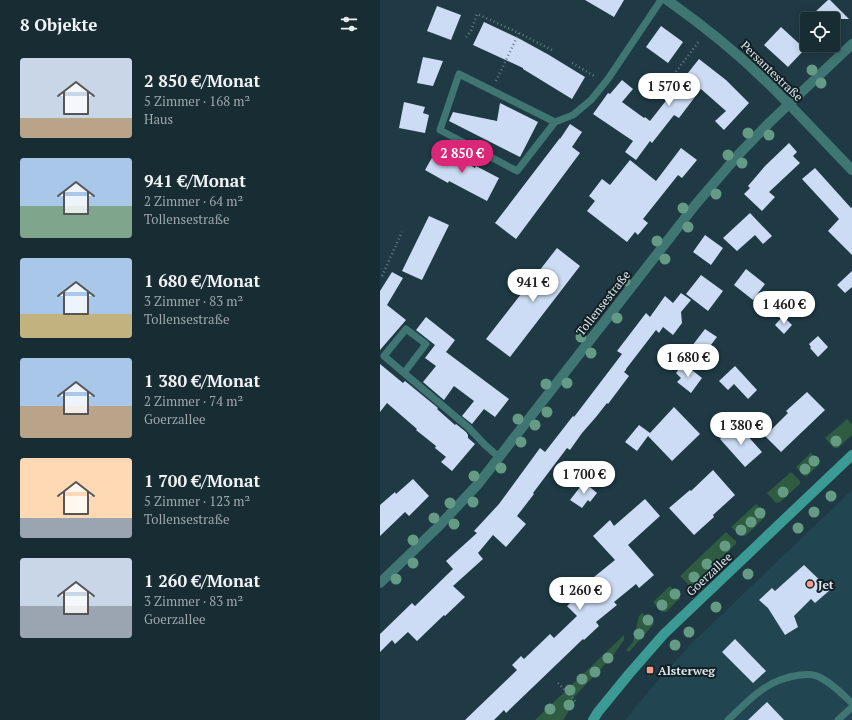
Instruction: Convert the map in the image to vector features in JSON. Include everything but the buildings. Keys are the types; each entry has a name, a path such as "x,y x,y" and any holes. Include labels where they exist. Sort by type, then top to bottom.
{"main road":[{"name":"Goerzallee","path":"593,720 629,674 664,634 852,455"}],"street":[{"name":"Persantestraße","path":"667,0 707,30 774,88 852,170"},
{"name":"Tollensestraße","path":"380,583 454,511 500,457 709,189 739,154 852,44"}],"lane":[{"path":"555,122 459,74 440,130 517,171 555,122 573,115 591,100 605,83 661,0"},
{"path":"404,373 426,344 406,329 384,356 404,373 469,428 485,445 500,457"},
{"path":"728,720 754,695 768,685 780,679 807,674 819,677 831,684 852,703"},
{"path":"838,720 852,707"}],"path":[{"path":"466,37 471,31 477,14 552,50"},
{"path":"492,90 519,33"},
{"path":"666,93 662,90 700,39"},
{"path":"572,63 605,83"},
{"path":"382,276 402,232"},
{"path":"558,684 576,702"}],"shaded area":[{"path":"852,490 852,720 625,720 691,644"}],"green space":[{"path":"847,419 852,424 852,435 838,448 834,448 825,438"},
{"path":"811,453 820,461 819,464 807,476 804,476 796,467"},
{"path":"791,472 800,481 800,484 780,502 776,503 767,493"},
{"path":"756,504 765,513 765,517 745,536 741,536 731,527"},
{"path":"726,532 736,541 736,544 693,585 689,585 680,576"},
{"path":"670,586 680,598 666,612 662,612 653,602"},
{"path":"642,613 654,624 629,652 626,650 633,642 639,616"},
{"path":"624,635 624,640 612,657 575,696 563,720 535,720"}],"place":[{"name":"Jet","path":"810,584"},
{"name":"Alsterweg","path":"650,670"}]}
